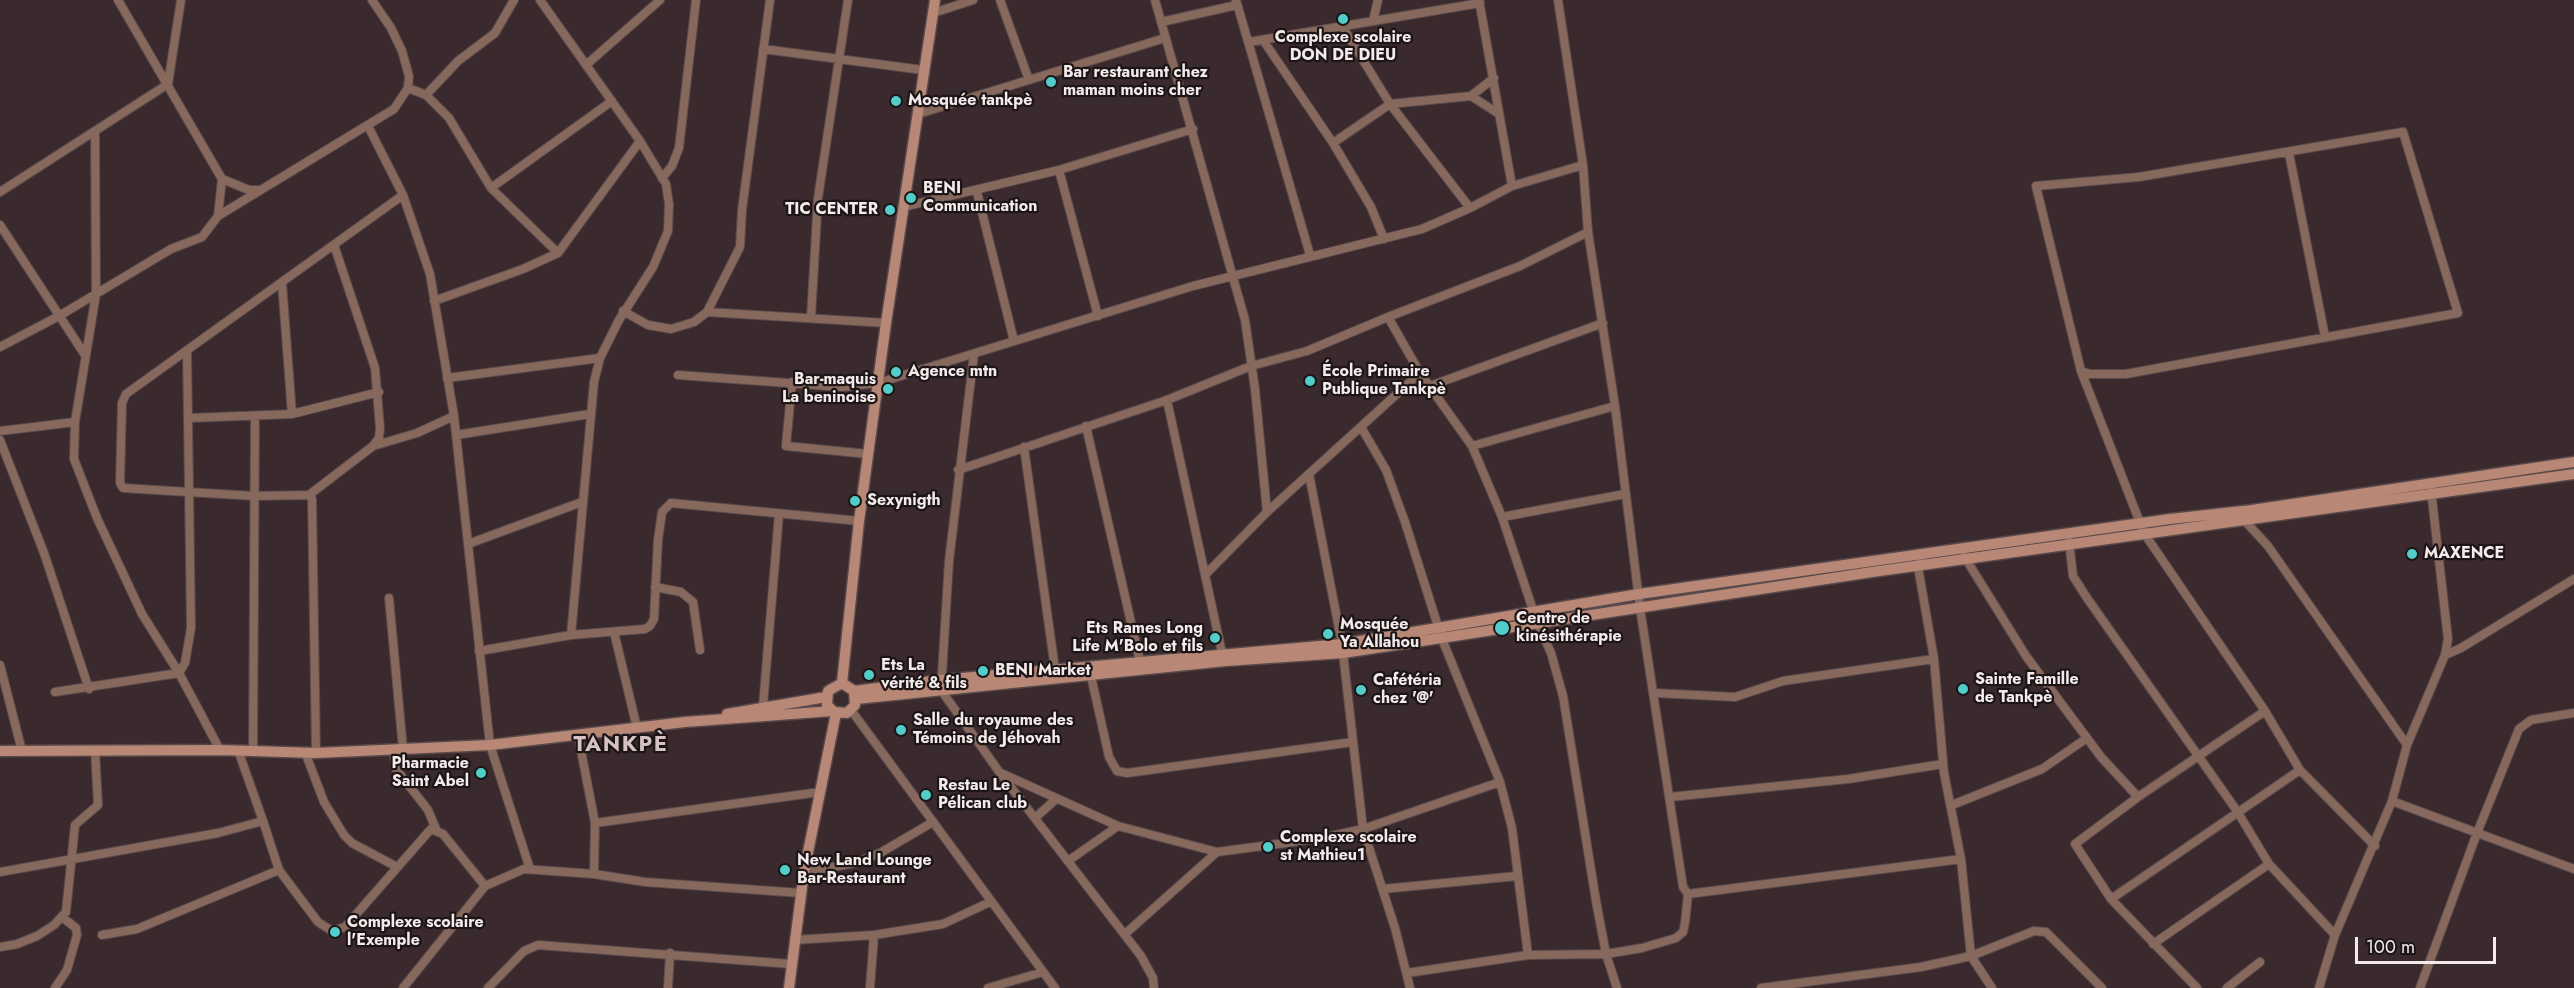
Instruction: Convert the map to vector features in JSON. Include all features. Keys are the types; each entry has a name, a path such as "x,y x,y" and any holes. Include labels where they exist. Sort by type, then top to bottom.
{"main road":[{"path":"854,700 842,683 859,521 886,323 935,0"},
{"path":"2244,516 2430,482 2574,462"},
{"path":"0,751 398,750 490,745 685,723 834,712 854,700 1055,669 1141,665 1342,648 1535,617 1639,594 1963,548 2431,494 2574,474"},
{"path":"1535,617 1640,608 2069,546 2142,528"},
{"path":"941,685 1091,676 1141,665 1222,652 1342,648"},
{"path":"834,712 827,705 826,697 831,687 842,683"},
{"path":"685,723 764,706 826,697"},
{"path":"789,988 804,872 834,712"}],"street":[{"path":"118,0 222,179 218,216"},
{"path":"0,192 168,84 181,0"},
{"path":"0,347 171,249 202,237 218,216 394,109 408,88 409,76 402,51 372,0"},
{"path":"426,95 458,61 495,33 514,0"},
{"path":"540,0 640,141 662,178 669,204 668,231 652,267 623,311 600,358 590,414 571,635"},
{"path":"586,64 660,0"},
{"path":"662,178 672,166 679,148 696,0"},
{"path":"623,311 648,325 671,329 694,322 707,312 740,247 770,0"},
{"path":"811,317 818,198 841,61 848,0"},
{"path":"933,13 973,0"},
{"path":"1000,0 1029,80"},
{"path":"1155,0 1245,320 1258,408 1267,512"},
{"path":"1373,21 1378,0"},
{"path":"1407,973 1528,955 1606,954 1642,948 1676,938 1683,932 1685,923 1688,894 1683,887 1655,693 1640,608 1616,406 1588,232 1583,165 1558,0"},
{"path":"1249,42 1479,1 1512,186"},
{"path":"1161,22 1236,2 1310,255"},
{"path":"1342,26 1390,104 1470,208"},
{"path":"918,114 1165,38"},
{"path":"1263,40 1333,143 1371,207 1384,239"},
{"path":"763,49 923,70"},
{"path":"1333,143 1390,104 1471,96 1494,78"},
{"path":"408,88 426,95 449,118 491,188 558,252"},
{"path":"1471,96 1499,114"},
{"path":"491,188 612,101"},
{"path":"368,126 403,195 430,274 454,417 490,745 530,869"},
{"path":"903,207 977,192 1059,170 1193,129"},
{"path":"95,132 96,294 75,422 74,459 97,518 152,633 179,673 220,750"},
{"path":"2081,372 2126,374 2458,314 2403,132 2139,177 2036,186 2081,372 2142,528 2265,711 2300,770 2375,846"},
{"path":"434,301 523,269 558,252 640,141"},
{"path":"2289,153 2325,337"},
{"path":"678,375 842,387 878,383 1232,276 1422,229 1512,186 1583,165"},
{"path":"1059,170 1098,316"},
{"path":"222,179 249,190 261,190"},
{"path":"977,192 1014,341"},
{"path":"334,245 366,336 379,392 379,438 373,446 309,495 254,496 128,489 120,483 124,398 130,390 403,195"},
{"path":"0,225 85,355"},
{"path":"958,470 1167,400 1251,366 1279,361 1307,351 1520,266 1588,232"},
{"path":"282,283 292,414"},
{"path":"707,312 886,323"},
{"path":"1388,317 1420,373 1472,446 1502,517 1535,617 1551,654 1563,696 1606,954 1617,988"},
{"path":"1430,386 1603,322"},
{"path":"55,692 89,689 179,673 185,663 190,638 190,418 187,351"},
{"path":"974,354 948,561 941,685 1000,773 1125,934 1148,968 1154,988"},
{"path":"447,378 600,358"},
{"path":"1206,574 1267,512 1420,373"},
{"path":"792,382 786,446 868,454"},
{"path":"190,418 292,414 379,392"},
{"path":"1167,400 1222,652"},
{"path":"1472,446 1616,406"},
{"path":"456,435 590,414"},
{"path":"253,751 255,417"},
{"path":"373,446 417,433 454,417"},
{"path":"0,431 75,422"},
{"path":"1086,426 1141,665"},
{"path":"1361,427 1386,470 1441,633 1500,782 1512,828 1528,955"},
{"path":"0,440 44,553 89,689"},
{"path":"1024,447 1055,669"},
{"path":"1309,474 1342,648 1363,829 1383,889 1410,988"},
{"path":"2319,988 2335,936 2375,846 2392,801 2407,745 2445,654 2448,639 2430,482"},
{"path":"1502,517 1625,494"},
{"path":"309,495 312,500 311,752 324,802 344,835 352,843 396,867"},
{"path":"468,544 582,502"},
{"path":"479,651 571,635 645,629 650,626 654,619 662,512 671,503 859,521"},
{"path":"764,706 779,514"},
{"path":"2244,516 2268,546 2407,745"},
{"path":"2070,534 2069,546 2073,576 2237,811 2269,864 2335,936"},
{"path":"1963,548 1965,561 2008,630 2122,782 2138,797"},
{"path":"1922,554 1918,567 1934,659 1943,764 1961,859 1971,956 1992,988"},
{"path":"2445,654 2461,648 2574,579"},
{"path":"656,587 681,592 693,602 700,650"},
{"path":"389,597 398,750 396,769 428,810 436,829 443,834 485,886"},
{"path":"614,632 637,728"},
{"path":"1655,693 1735,697 1783,681 1934,659"},
{"path":"1,669 22,751"},
{"path":"1091,676 1109,757 1117,771 1127,773 1353,742"},
{"path":"854,700 933,822 1055,988"},
{"path":"2197,988 2111,899 2075,844 2138,797 2265,711"},
{"path":"2420,988 2477,833 2519,729 2531,720 2574,712"},
{"path":"578,735 595,823 594,874"},
{"path":"1952,805 2042,769 2088,738"},
{"path":"0,947 17,944 37,936 62,917 68,904 75,825 98,805 95,750"},
{"path":"238,750 279,870 318,922 332,932 345,927 426,832 436,829"},
{"path":"1670,797 1848,779 1943,764"},
{"path":"2111,899 2300,770"},
{"path":"1000,773 1118,826 1217,852 1323,838 1363,829 1500,782"},
{"path":"595,823 820,792"},
{"path":"1035,818 1056,799"},
{"path":"2392,801 2574,869"},
{"path":"0,872 218,833 262,821"},
{"path":"804,872 855,863 880,853 933,822"},
{"path":"1068,861 1118,826"},
{"path":"1125,934 1217,852"},
{"path":"1688,894 1961,859"},
{"path":"2153,944 2269,864"},
{"path":"403,988 485,886 524,869 594,874 645,882 801,892"},
{"path":"102,935 137,929 279,870"},
{"path":"1383,889 1517,876"},
{"path":"794,940 874,936 943,924 990,902"},
{"path":"55,988 67,970 77,935 76,928 62,917"},
{"path":"1761,988 1869,976 1971,956 2034,931 2046,932 2102,988"},
{"path":"870,988 874,936"},
{"path":"488,988 524,951 538,945 670,953 791,964"},
{"path":"669,988 670,953"},
{"path":"2227,988 2260,962"},
{"path":"988,988 1043,972"}],"place":[{"name":"Complexe scolaire DON DE DIEU","path":"1343,19"},
{"name":"Bar restaurant chez maman moins cher","path":"1051,82"},
{"name":"Mosquée tankpè","path":"896,101"},
{"name":"BENI Communication","path":"911,198"},
{"name":"TIC CENTER","path":"890,210"},
{"name":"Agence mtn","path":"896,372"},
{"name":"École Primaire Publique Tankpè","path":"1310,381"},
{"name":"Bar-maquis La beninoise","path":"888,389"},
{"name":"Sexynigth","path":"855,501"},
{"name":"MAXENCE","path":"2412,554"},
{"name":"Centre de kinésithérapie","path":"1502,628"},
{"name":"Mosquée Ya Allahou","path":"1328,634"},
{"name":"Ets Rames Long Life M'Bolo et fils","path":"1215,638"},
{"name":"BENI Market","path":"983,671"},
{"name":"Ets La vérité & fils","path":"869,675"},
{"name":"Sainte Famille de Tankpè","path":"1963,689"},
{"name":"Cafétéria chez '@'","path":"1361,690"},
{"name":"Salle du royaume des Témoins de Jéhovah","path":"901,730"},
{"name":"Pharmacie Saint Abel","path":"481,773"},
{"name":"Restau Le Pélican club","path":"926,795"},
{"name":"Complexe scolaire st Mathieu1","path":"1268,847"},
{"name":"New Land Lounge Bar-Restaurant","path":"785,870"},
{"name":"Complexe scolaire l'Exemple","path":"335,932"}],"district":[{"name":"TANKPÈ","path":"621,746"}]}
